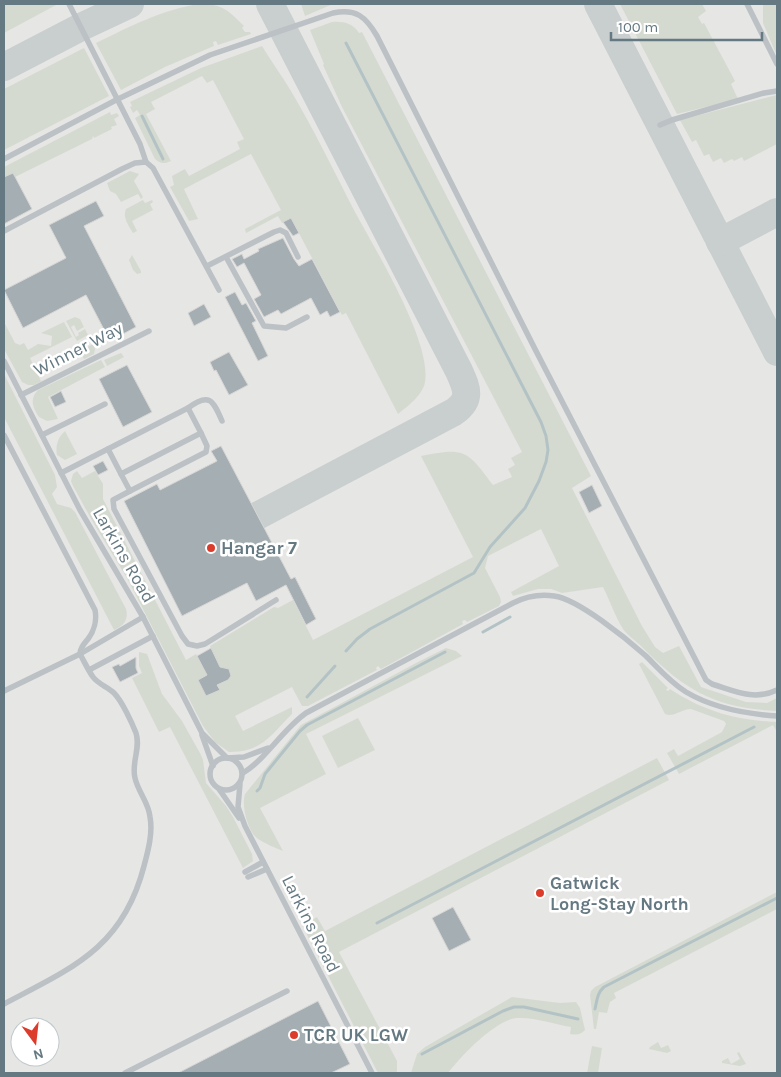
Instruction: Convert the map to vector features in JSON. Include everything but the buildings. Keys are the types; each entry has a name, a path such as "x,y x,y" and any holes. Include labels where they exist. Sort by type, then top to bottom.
{"lane":[{"path":"69,4 140,144 146,162 153,168 219,290"},
{"path":"747,4 777,64"},
{"path":"4,160 118,99 210,55 343,11 358,15 370,23 704,677 712,684 756,696 777,690"},
{"path":"660,125 764,93 777,91"},
{"path":"4,231 127,166 138,162 146,162"},
{"path":"207,266 280,230 286,233 298,257"},
{"path":"226,257 264,326 286,328 307,318"},
{"name":"Winner Way","path":"21,395 149,331"},
{"name":"Larkins Road","path":"4,361 80,510 153,636 202,732 227,758"},
{"path":"61,473 188,408 198,401 207,399 214,404 222,421"},
{"path":"42,435 104,404"},
{"path":"188,408 207,446 206,452 113,500 114,509 188,644 197,646 205,644 276,600"},
{"path":"121,474 201,433"},
{"path":"4,435 96,610 92,632 80,649 80,654 97,681 116,695 133,727 138,739 134,776 149,811 151,821 142,876 134,898 116,929 83,960 4,1004"},
{"path":"108,449 130,491"},
{"path":"242,773 253,766 290,726 306,713 513,603 521,599 538,596 559,597 584,609 644,655 674,684 696,697 736,711 777,716"},
{"path":"4,691 80,654 143,618"},
{"path":"89,670 153,636"},
{"path":"202,732 213,766"},
{"path":"245,826 211,780 210,775 217,761 227,758 244,757 271,746"},
{"path":"218,788 232,790 240,784 242,773 239,764 227,758"},
{"name":"Larkins Road","path":"240,784 238,807 245,826 372,1073"},
{"path":"263,862 246,875 267,869"},
{"path":"125,1073 287,991"}],"shaded area":[{"path":"4,4 777,4 777,1073 4,1073"},
{"path":"4,4 58,4 4,33"},
{"path":"200,4 214,5 225,9 244,26 242,28 245,32 250,32 251,34 218,45 216,41 213,42 214,46 165,67 121,90 96,43 160,14"},
{"path":"301,4 333,4 305,16"},
{"path":"620,4 702,4 706,11 698,17 702,24 704,23 735,81 731,84 738,99 677,114"},
{"path":"763,4 777,4 777,56 763,23"},
{"path":"332,22 347,23 359,33 362,32 591,476 572,488 642,626 655,647 663,653 679,646 701,687 746,702 767,703 777,698 777,711 737,706 704,695 689,687 660,665 623,629 603,587 562,593 551,589 538,589 513,596 511,592 559,566 541,529 488,556 485,568 500,597 501,602 499,606 467,622 465,620 462,621 463,624 381,669 378,666 377,670 308,706 302,706 292,687 235,716 243,731 292,707 292,714 272,735 258,746 229,752 215,742 203,726 127,578 73,486 71,481 73,474 77,471 82,478 95,471 103,484 103,499 186,660 196,654 200,662 214,656 210,646 274,607 278,608 293,600 313,640 473,557 421,456 447,452 464,454 477,464 493,485 512,477 508,469 515,465 511,458 522,452 342,107 323,65 310,30"},
{"path":"262,46 308,121 388,272 411,320 420,344 425,365 424,387 418,396 398,414 346,313 342,315 291,218 282,223 278,216 246,233 245,229 281,210 251,154 184,189 198,219 189,221 170,187 174,185 172,176 185,169 189,176 240,149 237,142 244,139 213,80 207,83 202,76 151,102 155,109 146,114 171,161 169,162 161,163 155,159 135,118 140,115 137,110 133,113 130,107 132,106 130,102 201,68"},
{"path":"84,48 109,96 4,150 4,89"},
{"path":"777,95 777,144 744,161 742,157 724,163 721,158 713,162 709,154 704,156 696,140 692,142 680,120"},
{"path":"110,112 111,115 117,113 119,116 114,119 117,125 111,127 112,129 94,138 93,136 92,139 15,177 13,173 4,177 4,167"},
{"path":"130,171 139,174 134,181 143,197 141,199 138,194 121,202 116,194 110,191 107,183"},
{"path":"143,200 145,203 152,200 153,202 150,204 153,210 132,221 137,231 133,233 126,221 125,212 126,209"},
{"path":"132,255 141,273 137,274 133,270 129,260"},
{"path":"75,317 80,319 84,327 77,331 74,325 71,327 76,337 79,335 78,333 85,329 88,335 77,341 66,321"},
{"path":"4,322 15,343 20,345 24,343 28,350 38,344 51,346 52,336 41,333 64,322 72,337 30,358 41,381 58,373 34,385 22,382 4,349"},
{"path":"93,344 94,354 84,359 80,351"},
{"path":"121,353 124,357 107,366 104,360"},
{"path":"101,360 105,367 48,397 58,419 47,421 39,417 33,403 35,393 38,390"},
{"path":"4,374 55,475 57,487 52,494 57,504 71,508 75,512 126,609 127,616 125,622 114,630 4,417"},
{"path":"65,431 77,454 65,460 57,455 56,448 59,439"},
{"path":"446,648 456,651 462,656 306,734 326,774 260,808 283,851 264,843 254,836 248,825 245,812 245,794 301,725"},
{"path":"139,652 147,654 162,694 182,721 201,755 206,783 226,806 252,854 253,861 243,868 170,727 159,732 132,678 142,673 139,666"},
{"path":"642,662 668,688 666,690 670,689 696,704 734,717 777,722 777,732 773,725 679,774 667,753 674,749 678,756 722,732 726,724 724,721 691,709 671,715 665,714 639,664"},
{"path":"358,718 375,750 338,768 322,736"},
{"path":"657,758 669,780 339,952 397,1061 396,1073 378,1073 302,925 317,917 325,931"},
{"path":"777,892 777,909 614,993 616,998 610,1002 607,1013 599,1012 596,1029 594,1029 590,995 595,987"},
{"path":"512,997 560,1003 576,1002 580,1008 585,1030 582,1033 570,1034 571,1027 530,1019 517,1018 508,1020 479,1040 448,1073 411,1073 417,1054 425,1047"},
{"path":"658,1042 661,1048 668,1045 671,1051 667,1053 649,1049"},
{"path":"592,1046 602,1048 598,1073 587,1073"},
{"path":"739,1052 746,1064 740,1066 722,1063 722,1061 728,1058 731,1064 740,1059 737,1053"}],"waterway":[{"path":"346,43 541,422 548,450 539,481 525,508 490,547 474,573 370,629 346,651"},
{"path":"142,116 163,159"},
{"path":"483,632 510,617"},
{"path":"257,791 265,774 307,725 445,652"},
{"path":"307,697 335,666"},
{"path":"377,923 754,727"},
{"path":"595,1009 599,994 604,987 777,898"},
{"path":"422,1054 514,1007 524,1007 578,1019"}],"taxiway":[{"path":"4,67 130,4"},
{"path":"257,516 454,412 464,403 466,398 466,388 459,371 270,4"},
{"path":"598,4 777,352"},
{"path":"720,242 777,212"}],"place":[{"name":"Hangar 7","path":"211,548"},
{"name":"Gatwick Long-Stay North","path":"540,893"},
{"name":"TCR UK LGW","path":"294,1035"}]}
